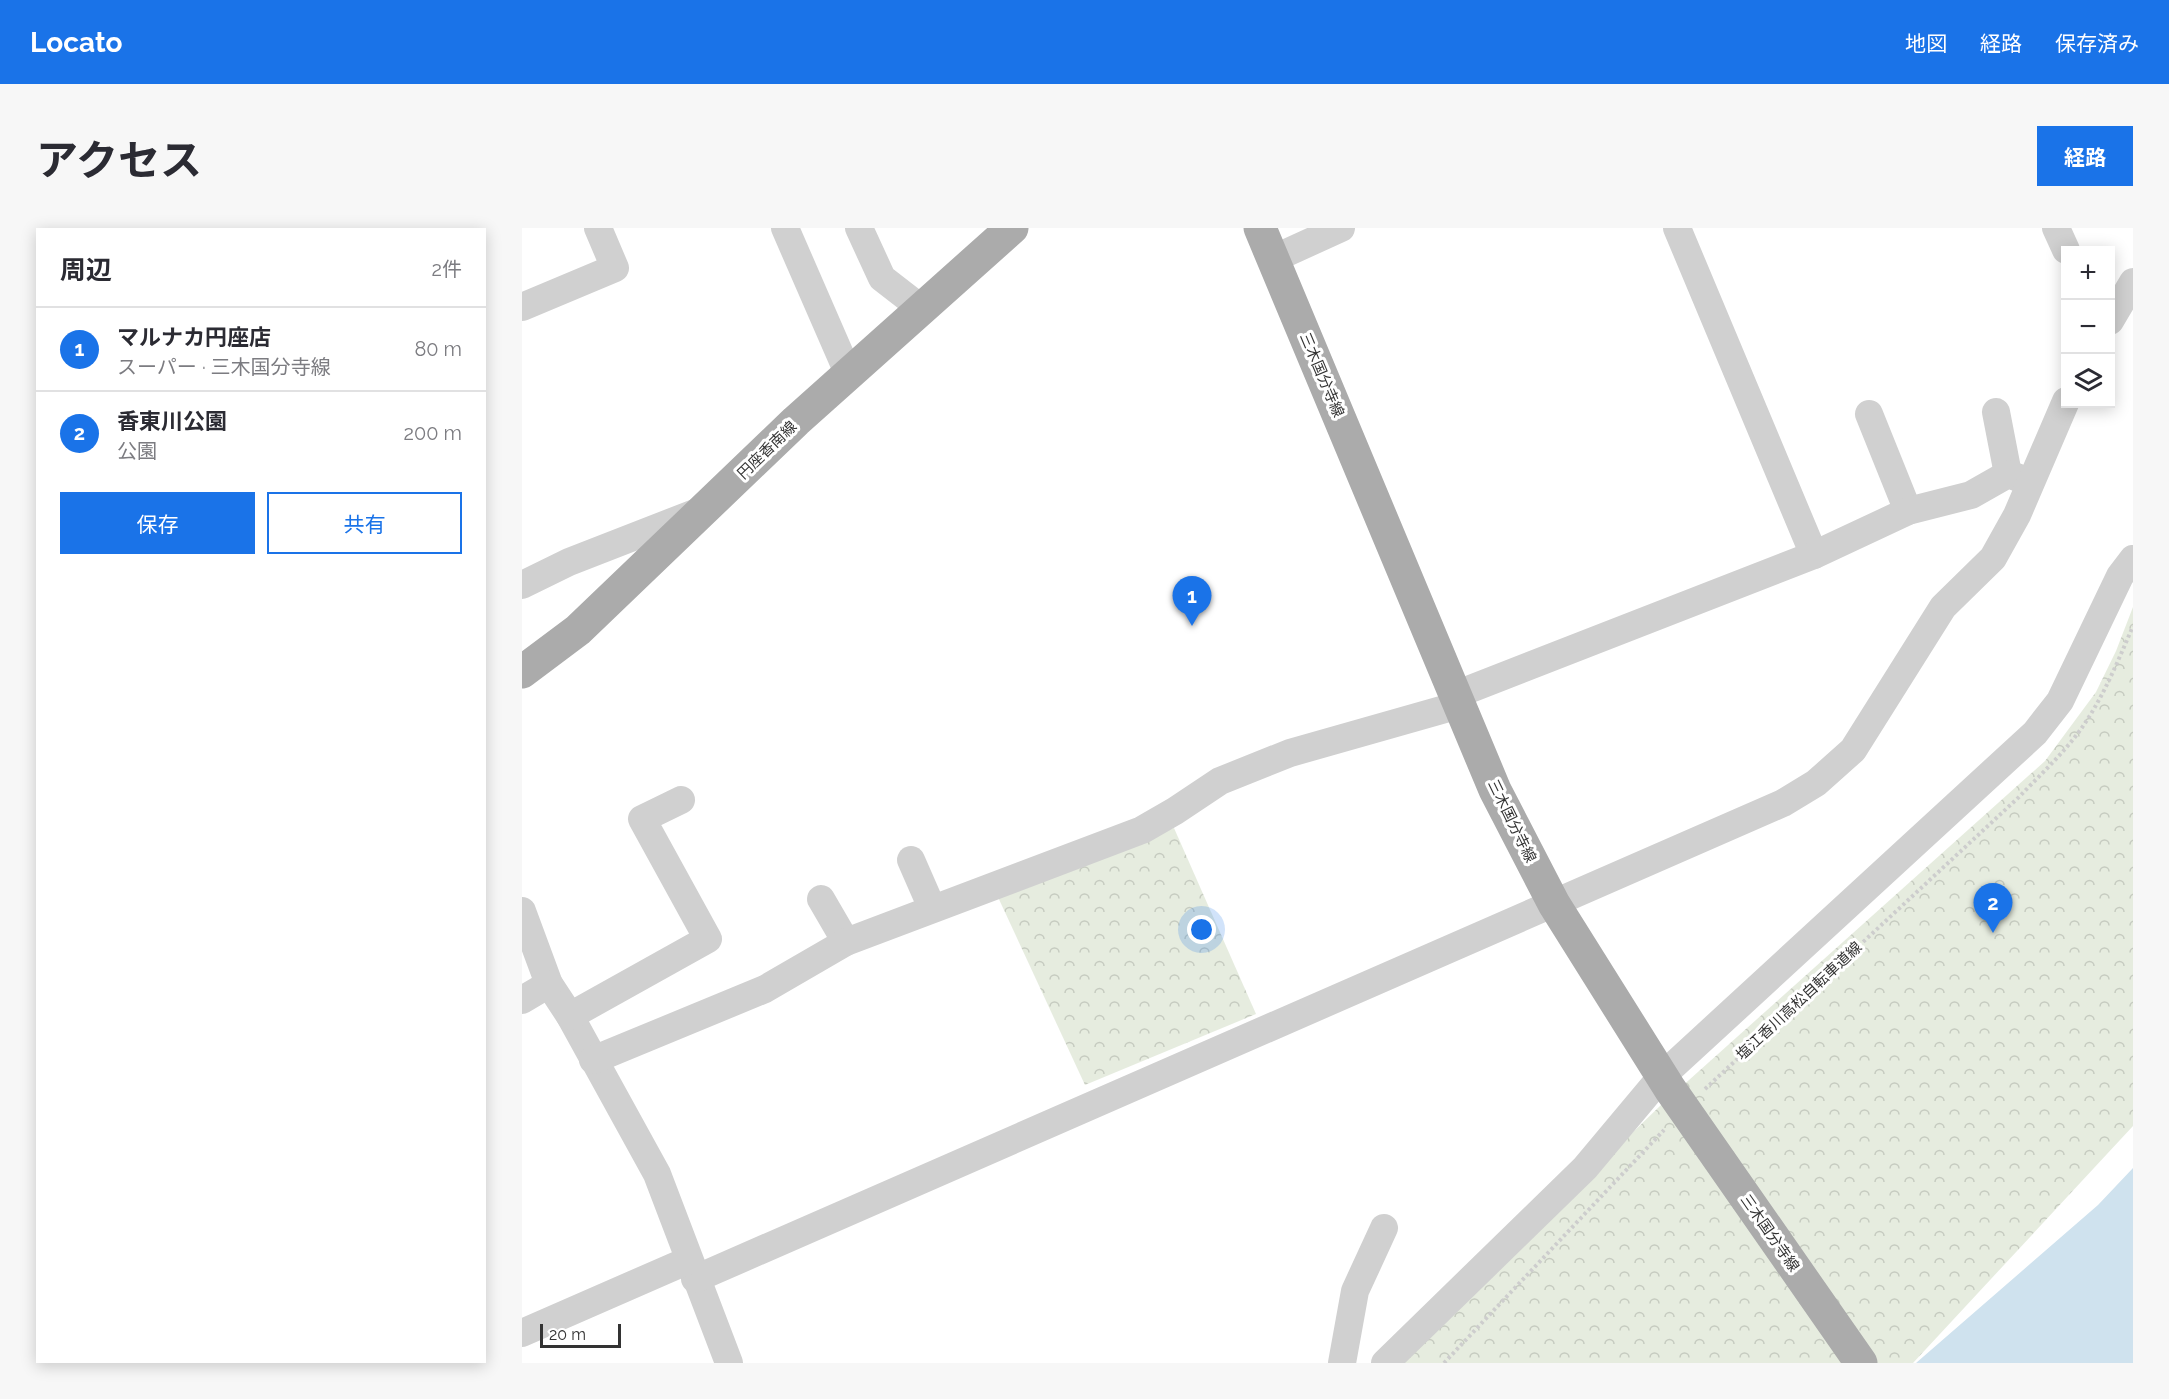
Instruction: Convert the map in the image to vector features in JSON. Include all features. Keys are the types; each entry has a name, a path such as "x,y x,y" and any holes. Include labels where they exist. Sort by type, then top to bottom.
{"main road":[{"name":"円座香南線","path":"522,672 578,630 705,508 1012,228"},
{"name":"三木国分寺線","path":"1260,228 1495,790 1554,904 1666,1082 1861,1363"}],"street":[{"path":"785,228 849,375"},
{"path":"859,228 882,278 922,309"},
{"path":"1273,259 1341,228"},
{"path":"1677,228 1814,555"},
{"path":"2056,228 2064,246"},
{"path":"522,307 615,268 600,229"},
{"path":"2115,313 2133,282"},
{"path":"594,1060 765,989 846,942 1142,830 1221,781 1290,753 1457,700 1814,555 1908,511 1971,495 2019,478 2061,408"},
{"path":"522,1333 692,1269 1554,904 1783,803 1816,783 1853,750 1943,607 1993,558 2017,515 2019,478 1996,412"},
{"path":"1869,414 1908,511"},
{"path":"522,585 569,562 705,508"},
{"path":"1385,1363 1585,1168 1666,1082 2035,733 2060,701 2120,576 2133,559"},
{"path":"570,1017 708,939 642,819 681,801"},
{"path":"911,860 932,908"},
{"path":"821,899 846,942"},
{"path":"522,911 549,984 570,1017 657,1174 729,1363"},
{"path":"522,1000 549,984"},
{"path":"1342,1363 1354,1291 1384,1228"}],"path":[{"name":"塩江香川高松自転車道線","path":"1702,1091 2010,805 2059,756 2101,697 2133,626"},
{"path":"1444,1363 1670,1124"}],"green space":[{"path":"2133,607 2133,1126 1913,1363 1394,1363 1660,1106 2045,761 2096,692 2116,651"},
{"path":"1174,828 1256,1014 1085,1085 997,895"}],"water":[{"path":"2133,1168 2133,1363 1916,1363 2098,1205"}],"place":[{"name":"マルナカ円座店","path":"1192,626"},
{"name":"香東川公園","path":"1993,933"}]}
